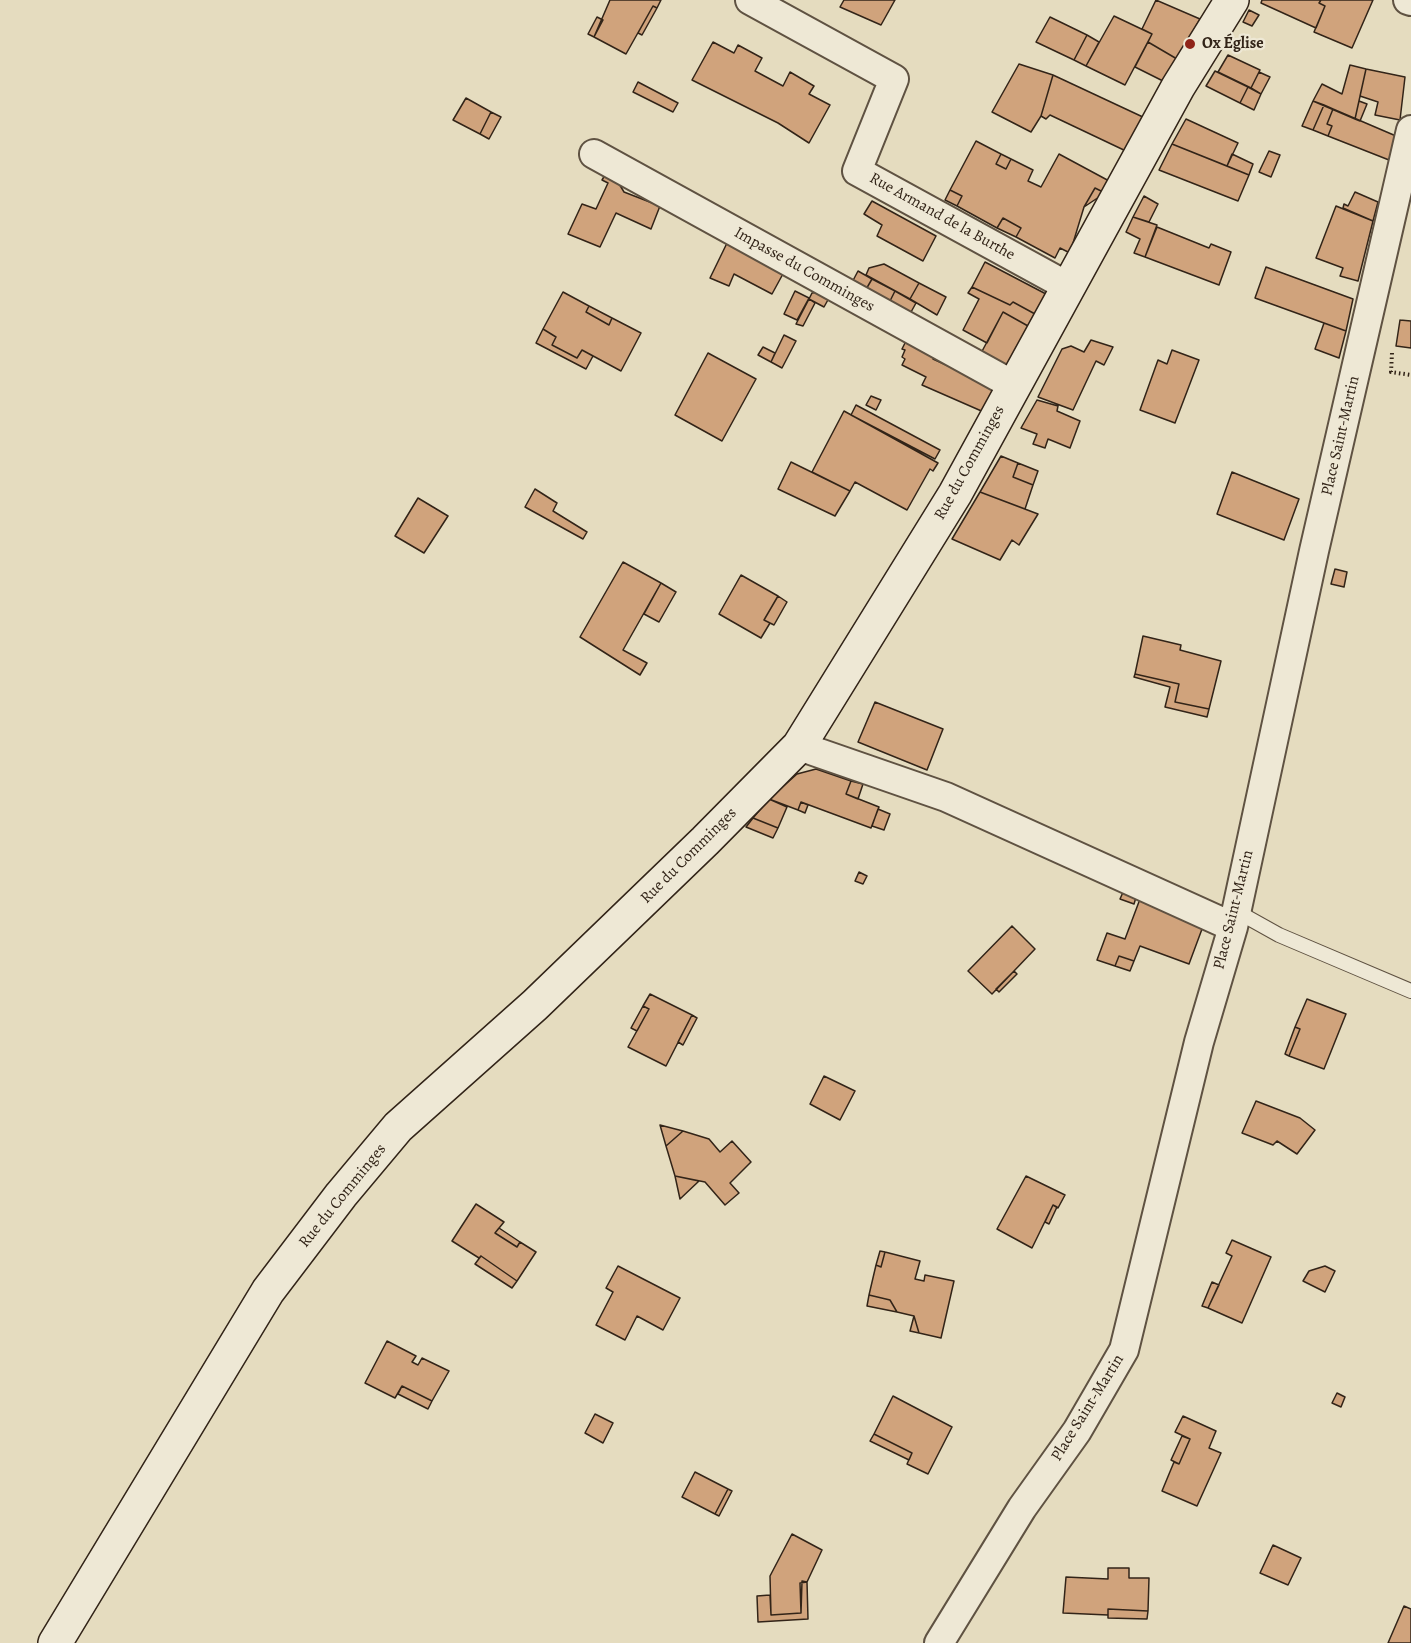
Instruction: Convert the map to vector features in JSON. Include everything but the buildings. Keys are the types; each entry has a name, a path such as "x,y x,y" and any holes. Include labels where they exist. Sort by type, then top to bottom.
{"street":[{"name":"Rue Armand de la Burthe","path":"750,0 894,79 857,171 1067,286"},
{"name":"Rue du Comminges","path":"55,1643 268,1291 341,1194 398,1127 535,1005 705,841 799,746 955,494 1178,87 1232,0"},
{"name":"Place Saint-Martin","path":"941,1642 1022,1508 1077,1431 1124,1350 1199,1042 1234,919 1314,551 1411,130"},
{"name":"Impasse du Comminges","path":"594,154 1013,385"},
{"path":"799,746 946,797 1234,919"}],"lane":[{"path":"1234,919 1279,935 1411,991"}],"place":[{"name":"Ox Église","path":"1190,44"}]}
